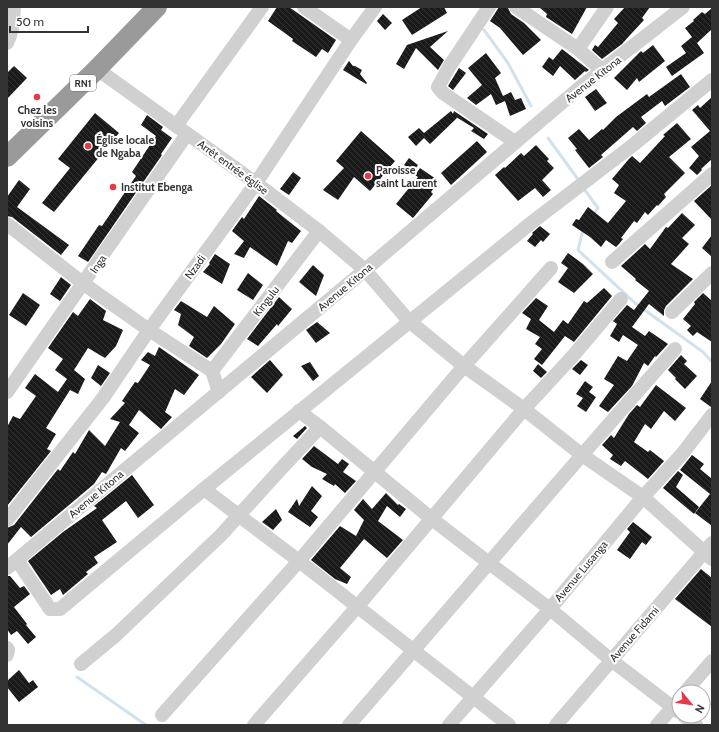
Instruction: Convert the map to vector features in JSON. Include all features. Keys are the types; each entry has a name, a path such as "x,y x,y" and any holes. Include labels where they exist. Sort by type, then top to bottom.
{"highway":[{"name":"RN1","path":"7,157 97,69 157,7"}],"street":[{"path":"7,43 10,37 14,7"},
{"name":"Inga","path":"7,392 84,284 262,7"},
{"path":"304,7 351,40"},
{"name":"Nzadi","path":"7,520 103,398 149,330 256,183 351,40 375,7"},
{"path":"489,7 449,67 438,87 443,93 515,142"},
{"path":"516,7 578,49 603,71"},
{"path":"578,49 607,7"},
{"name":"Avenue Kitona","path":"12,564 365,270 578,89 603,71 683,7"},
{"name":"Arrêt entrée église","path":"97,69 256,183 319,231 365,270 409,321 464,366 524,409 582,455 643,497 709,552"},
{"path":"12,564 50,609 60,609 204,489 531,222 633,145 712,80"},
{"path":"612,262 712,174"},
{"path":"8,227 149,330 212,371 219,392"},
{"name":"Kingulu","path":"212,371 319,231"},
{"path":"162,715 299,561 464,366 551,268"},
{"path":"672,312 712,273"},
{"path":"254,725 357,607 524,409 572,357 621,299"},
{"path":"349,725 675,349"},
{"path":"299,411 432,519 550,609 611,660 671,702"},
{"name":"Avenue Lusanga","path":"449,725 550,609 643,497 682,454 712,415"},
{"path":"81,664 116,635 221,535 320,427"},
{"path":"204,489 510,725"},
{"name":"Avenue Fidami","path":"556,725 611,660 709,552"},
{"path":"7,648 7,654"},
{"path":"692,684 712,661"},
{"path":"657,725 671,712"}],"building":[{"path":"277,7 289,7 336,40 328,53 322,49 316,57 292,41 293,39 268,21"},
{"path":"422,7 444,7 447,13 412,35 402,20"},
{"path":"499,7 508,8 511,14 524,23 541,40 523,55 500,28 490,21"},
{"path":"539,7 587,7 572,34 546,17 547,14"},
{"path":"625,7 650,7 642,18 644,20 622,44 602,59 592,50 595,45 598,47 618,23 614,19"},
{"path":"712,8 712,29 697,43 704,53 672,76 666,67 686,53 681,46 692,37 685,28 702,12 705,14"},
{"path":"383,14 392,23 385,30 377,21"},
{"path":"448,31 430,47 444,60 438,70 416,48 404,69 396,64 407,45"},
{"path":"653,45 665,61 639,82 637,78 627,90 614,78 641,51 643,53"},
{"path":"562,49 589,70 586,72 585,71 575,80 560,66 553,76 542,67 549,57 553,60"},
{"path":"486,53 501,73 495,78 503,96 511,92 515,100 521,98 526,109 510,116 505,101 496,105 491,94 476,105 467,98 482,85 468,68"},
{"path":"349,61 353,66 362,70 360,74 367,83 366,84 343,70"},
{"path":"14,66 27,78 7,99 7,73"},
{"path":"459,68 466,73 453,90 448,86"},
{"path":"681,74 690,87 665,106 662,101 641,117 646,123 637,131 633,127 601,155 603,157 589,168 568,138 579,129 589,140 602,129 603,130 616,117 647,94 649,97"},
{"path":"596,89 607,103 595,111 585,97"},
{"path":"712,97 712,159 697,175 689,168 699,156 691,147 710,131 692,110 698,105 700,108"},
{"path":"451,111 453,114 454,111 488,134 484,139 471,131 474,128 456,117 457,118 430,144 424,138 416,146 408,137 419,128 424,133"},
{"name":"Église locale de Ngaba","path":"95,113 119,133 54,212 42,203 70,168 58,159"},
{"path":"147,115 163,127 161,130 172,138 161,154 162,155 88,262 78,256 99,225 102,226 136,176 132,172 156,136 141,125"},
{"path":"677,123 691,139 669,157 685,173 664,194 666,197 658,206 657,205 648,215 645,212 637,223 634,221 621,238 623,239 616,247 606,240 601,247 590,237 572,225 576,219 579,220 588,207 608,223 626,201 614,193 619,185 612,179 632,156 640,163 665,136 663,135"},
{"name":"Paroisse saint Laurent","path":"361,131 395,161 370,191 354,177 338,200 323,190 344,168 336,161"},
{"path":"477,141 487,152 451,185 441,173"},
{"path":"536,145 549,159 547,161 554,168 542,180 551,190 543,197 535,188 518,201 495,175 521,153 524,156"},
{"path":"409,158 418,165 413,172 404,165"},
{"path":"420,168 439,181 431,192 433,194 413,218 396,204 418,177 415,175"},
{"path":"293,172 301,178 289,195 280,189"},
{"path":"19,180 30,189 17,207 69,245 61,255 12,217 7,216 7,197"},
{"path":"712,185 712,220 694,201"},
{"path":"259,196 301,231 292,243 288,241 277,266 250,247 244,258 234,254 244,241 232,231 242,217 244,219"},
{"path":"682,213 695,225 682,238 689,244 671,264 693,279 666,306 664,316 649,304 632,327 645,336 649,331 668,344 656,357 655,356 648,366 644,363 632,386 608,412 599,406 614,385 604,379 618,356 627,361 638,345 623,335 619,342 610,336 617,324 613,321 627,305 634,310 649,291 621,266 645,244 650,249 666,227 668,228"},
{"path":"540,226 550,234 543,242 541,240 535,247 527,241 533,234 532,233"},
{"path":"712,235 712,257 702,248"},
{"path":"568,253 583,264 593,274 574,293 558,282 568,268 561,263"},
{"path":"215,254 230,264 222,284 203,272 210,264 209,263"},
{"path":"313,265 324,275 316,296 299,282"},
{"path":"248,273 263,285 253,300 237,290"},
{"path":"61,277 71,285 60,301 50,294"},
{"path":"604,288 612,296 574,342 565,336 542,365 534,359 542,349 535,344 540,337 526,329 531,319 522,313 536,298 548,306 539,320 554,332 563,320 568,324 584,301 587,303"},
{"path":"23,293 40,305 26,326 9,315"},
{"path":"703,293 712,301 712,342 697,332 693,336 687,330 691,326 683,319 695,304 694,302"},
{"path":"279,297 292,309 258,346 247,339"},
{"path":"90,299 106,311 103,320 123,330 116,346 105,358 88,348 74,370 85,379 78,394 70,390 46,428 56,434 47,449 51,451 7,506 7,427 13,416 20,419 36,396 25,388 35,374 58,392 67,379 55,370 63,359 48,348 73,312 78,316"},
{"path":"181,301 207,317 214,306 235,324 221,344 207,358 189,346 194,337 178,325 181,314 174,310"},
{"path":"317,322 330,333 316,343 306,330"},
{"path":"159,347 199,375 184,395 175,389 165,412 172,417 161,429 139,410 129,425 139,433 125,451 121,448 106,474 102,472 94,484 31,537 21,527 7,545 7,528 14,525 58,469 60,471 73,452 75,454 89,430 105,446 120,422 110,419 125,403 122,401 135,382 138,383 150,365 141,360 148,352 155,356"},
{"path":"681,355 687,361 684,364 697,376 685,389 668,370"},
{"path":"270,360 283,375 267,393 251,377"},
{"path":"581,360 588,365 580,375 572,369"},
{"path":"310,362 319,376 313,381 301,366"},
{"path":"538,364 547,372 541,378 533,371"},
{"path":"98,365 110,373 101,386 91,378"},
{"path":"585,381 593,387 589,392 596,397 586,412 577,406 583,398 576,394"},
{"path":"712,381 712,407 711,407 700,399"},
{"path":"656,385 686,408 675,421 664,411 651,429 645,424 634,442 648,452 650,450 664,461 648,479 625,461 621,466 610,459 613,455 602,445 611,435 614,438 629,414 637,405 640,407"},
{"path":"305,426 307,428 297,439 293,436"},
{"path":"314,446 338,464 342,459 349,464 343,472 356,481 345,493 335,484 334,486 322,479 327,474 312,467 302,459"},
{"path":"692,455 704,464 700,469 712,479 712,526 695,513 710,494 680,470"},
{"path":"678,471 683,475 676,487 699,507 694,514 663,488"},
{"path":"132,475 154,505 138,518 126,501 102,520 117,542 94,557 98,563 86,572 88,574 63,595 60,589 51,595 28,561 63,532 97,508 94,506"},
{"path":"312,486 322,496 311,511 318,517 310,527 288,512 297,499 299,506"},
{"path":"386,493 398,505 399,504 406,509 400,517 387,506 378,521 403,540 387,558 364,539 340,568 351,577 347,584 335,579 311,560 340,526 356,536 364,520 354,510 363,499 372,509"},
{"path":"276,509 282,520 273,530 262,522"},
{"path":"633,522 652,537 646,545 642,542 630,559 617,550 630,532 627,529"},
{"path":"701,569 712,578 712,627 675,599"},
{"path":"7,576 10,576 20,588 24,586 30,594 14,607 36,637 28,644 17,631 11,635 7,629"},
{"path":"19,670 29,683 33,680 38,687 19,702 7,687 7,681"}],"waterway":[{"path":"484,30 508,63 531,106"},
{"path":"548,138 580,182"},
{"path":"584,189 598,208 593,215"},
{"path":"583,230 578,250 635,303 703,352 712,362"},
{"path":"77,677 146,725"}],"place":[{"name":"Chez les voisins","path":"37,97"},
{"name":"Église locale de Ngaba","path":"88,146"},
{"name":"Paroisse saint Laurent","path":"368,176"},
{"name":"Institut Ebenga","path":"113,187"}]}
